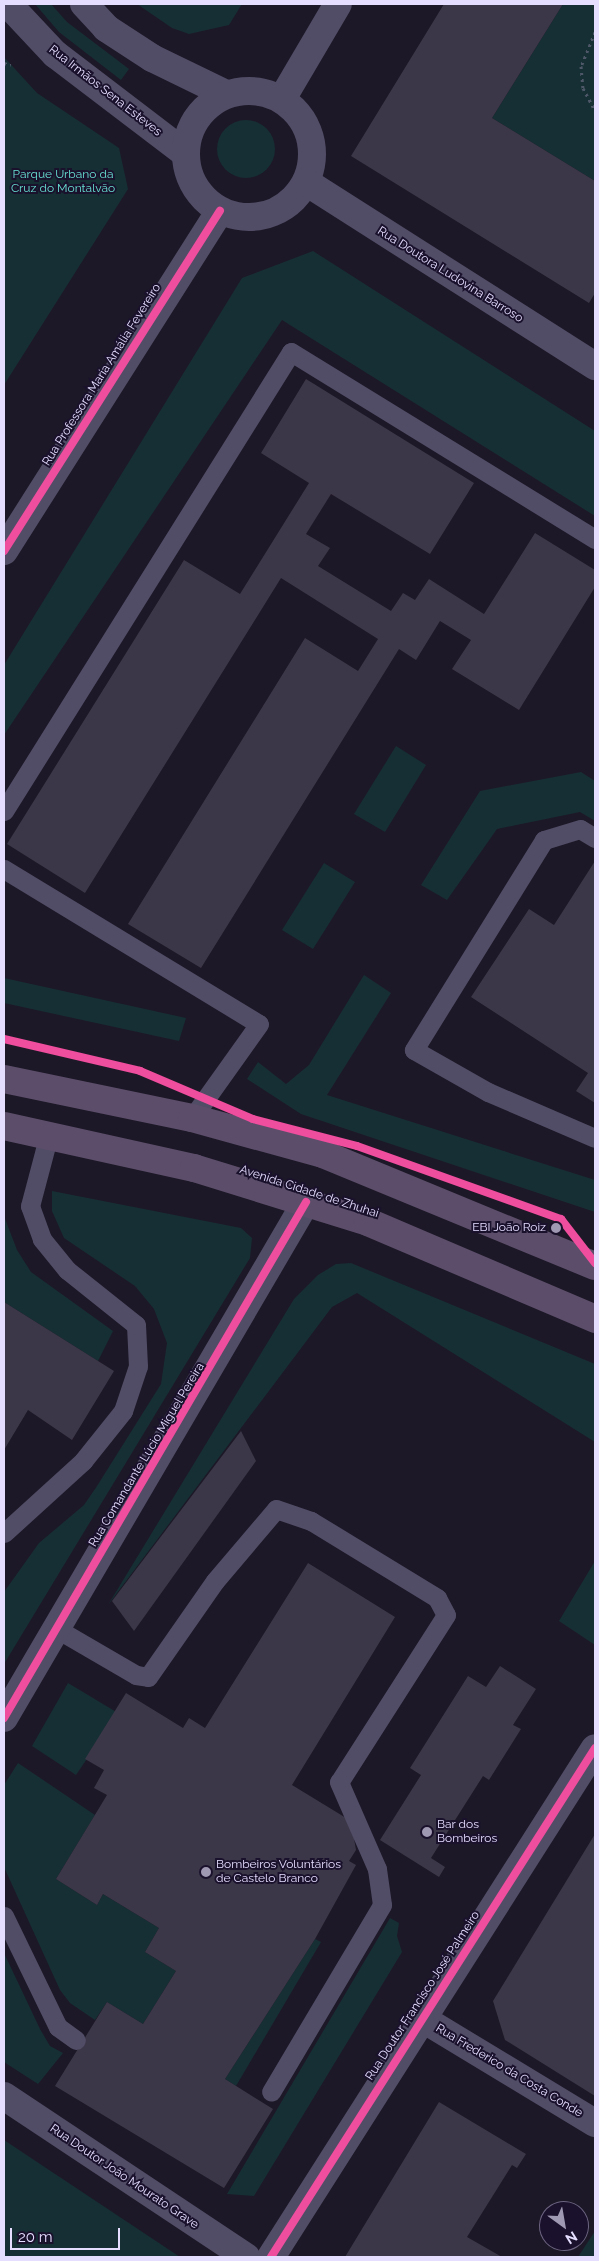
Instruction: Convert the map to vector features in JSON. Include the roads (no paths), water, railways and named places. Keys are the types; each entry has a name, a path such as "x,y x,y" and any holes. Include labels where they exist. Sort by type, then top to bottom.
{"main road":[{"path":"4,1078 192,1118 323,1154 595,1266"},
{"name":"Avenida Cidade de Zhuhai","path":"4,1126 49,1134 194,1168 368,1222 595,1319"}],"street":[{"name":"Rua Irmãos Sena Esteves","path":"8,4 55,54 185,153"},
{"path":"84,4 106,28 152,58 226,94"},
{"path":"282,99 338,4"},
{"path":"248,90 282,99 302,120 311,139 312,161 306,182 294,198 278,211 239,217 220,211 194,187 185,153 197,118 226,94 248,90"},
{"name":"Rua Doutora Ludovina Barroso","path":"306,182 595,366"},
{"name":"Rua Professora Maria Amália Fevereiro","path":"4,551 220,211"},
{"name":"Rua Comandante Lúcio Miguel Pereira","path":"4,1718 306,1202"},
{"name":"Rua Doutor Francisco José Palmeiro","path":"271,2257 595,1748"},
{"name":"Rua Frederico da Costa Conde","path":"423,2018 595,2123"},
{"name":"Rua Doutor João Mourato Grave","path":"4,2096 246,2257"}],"lane":[{"path":"4,811 291,352 595,539"},
{"path":"595,838 580,829 544,840 414,1050 488,1092 595,1138"},
{"path":"4,869 259,1024 192,1118"},
{"path":"4,1534 84,1461 124,1411 138,1366 136,1325 67,1270 42,1238 30,1206 49,1134"},
{"path":"57,1629 136,1675 148,1677 215,1581 276,1509 311,1521 437,1598 446,1614 339,1782 377,1869 382,1905 271,2092"},
{"path":"4,1916 58,2028 76,2040"}],"place":[{"name":"EBI João Roiz","path":"556,1228"},
{"name":"Bar dos Bombeiros","path":"427,1832"},
{"name":"Bombeiros Voluntários de Castelo Branco","path":"206,1872"}],"park label":[{"name":"Parque Urbano da Cruz do Montalvão","path":"63,182"}]}
